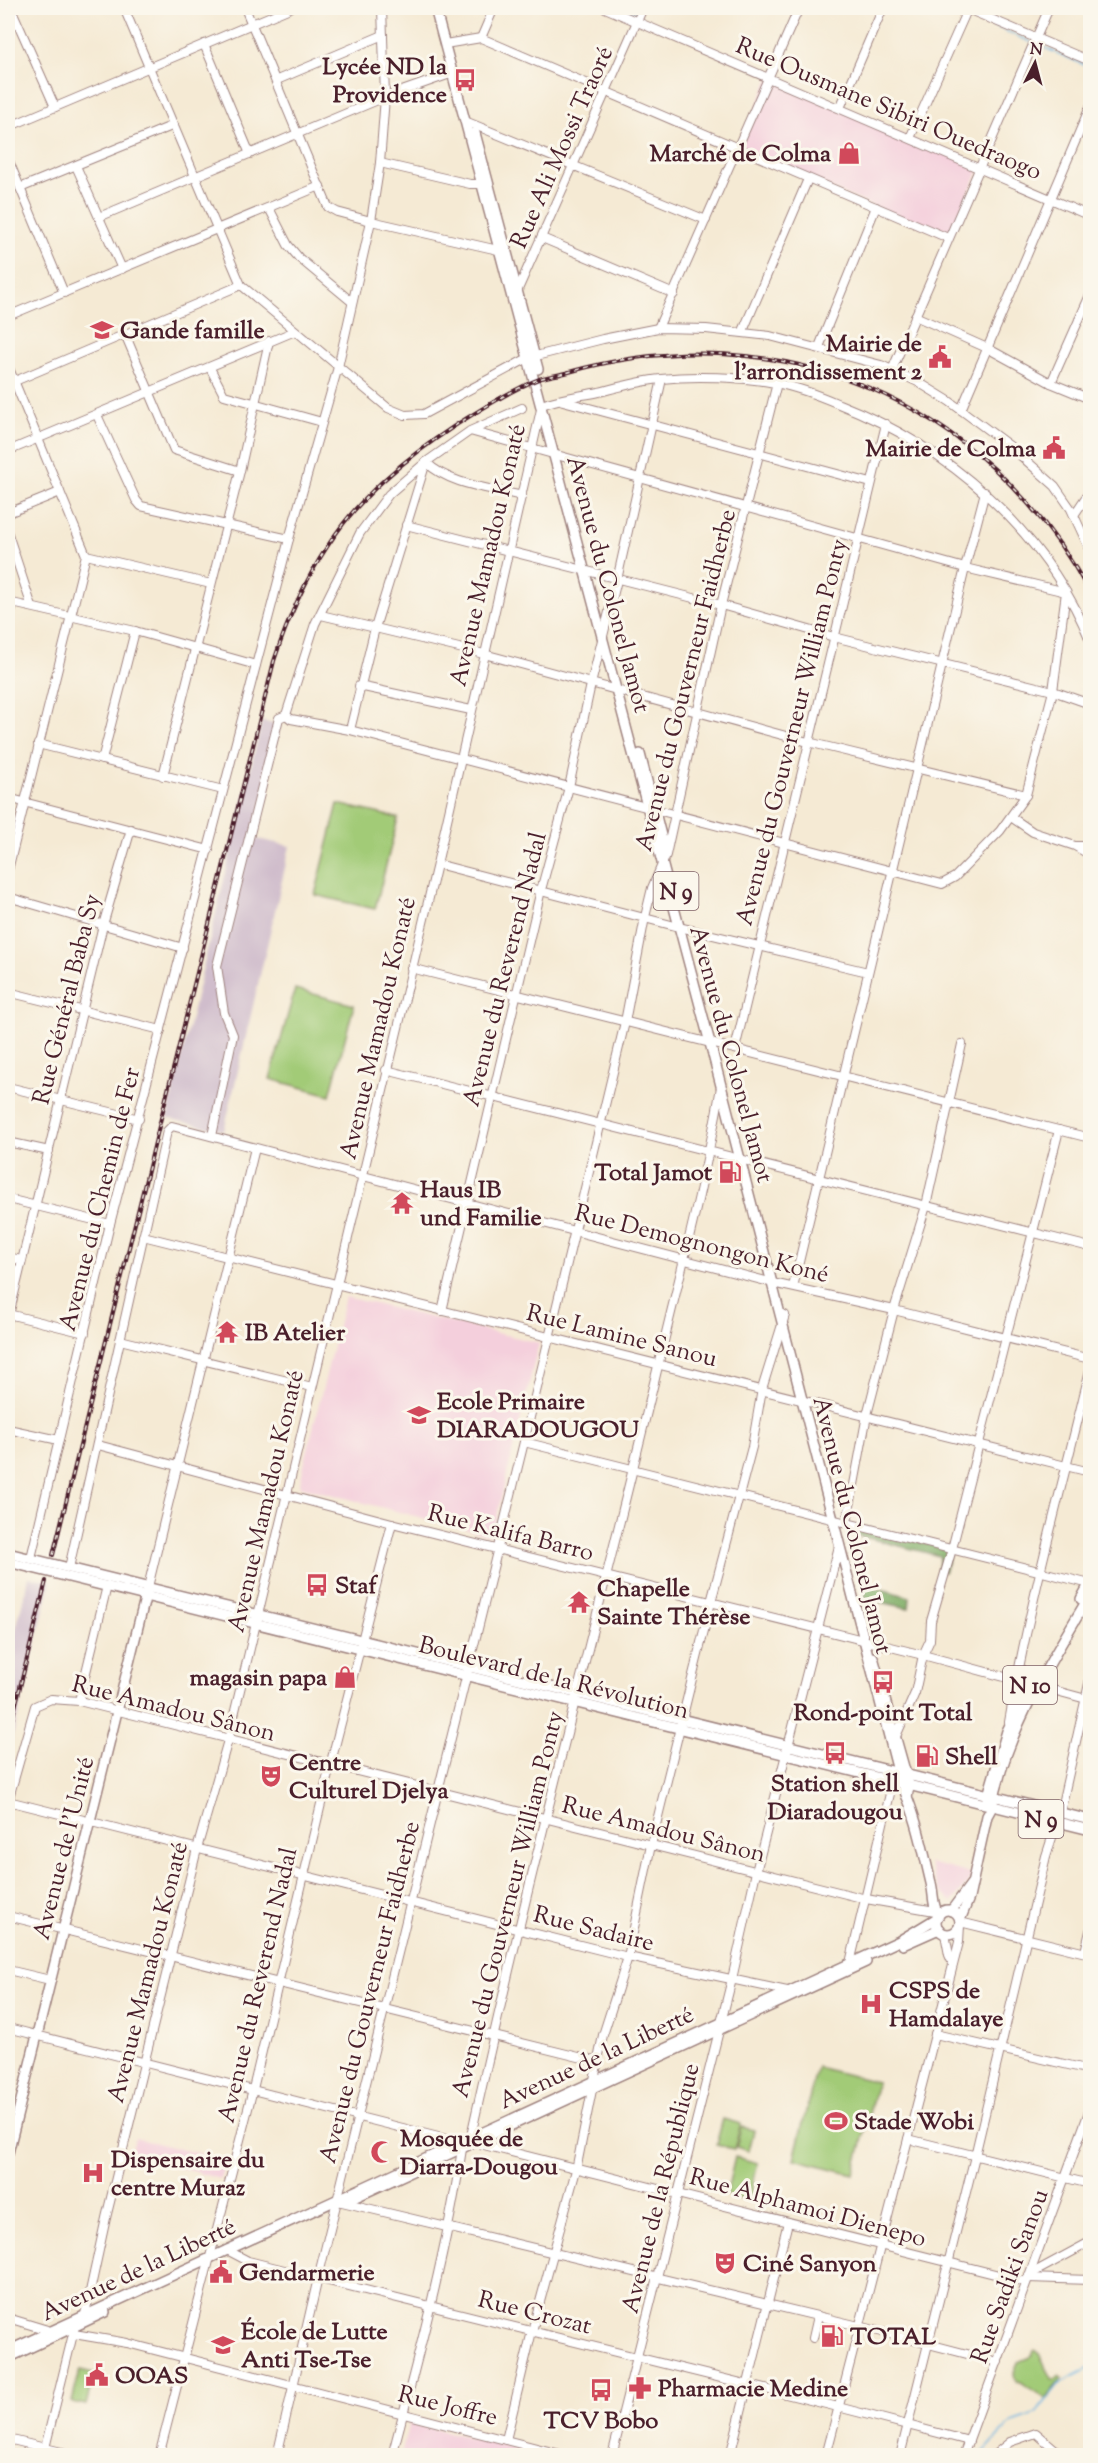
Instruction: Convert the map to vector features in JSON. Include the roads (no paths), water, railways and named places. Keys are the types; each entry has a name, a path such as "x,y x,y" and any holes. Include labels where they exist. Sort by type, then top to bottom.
{"main road":[{"name":"Avenue du Colonel Jamot","path":"435,8 448,44 559,457 603,636 620,692 713,1044 774,1283 783,1327 839,1520 840,1542 901,1779 932,1887 943,1904 941,1913"},
{"name":"Avenue du Colonel Jamot","path":"442,8 453,73 469,122"},
{"name":"Avenue du Colonel Jamot","path":"485,184 498,250 515,296"},
{"name":"Avenue du Colonel Jamot","path":"589,573 605,625 620,692"},
{"name":"Avenue du Colonel Jamot","path":"713,1044 721,1086 742,1159"},
{"name":"Avenue du Colonel Jamot","path":"774,1283 785,1316 804,1402"},
{"name":"Boulevard de la Révolution","path":"8,1553 69,1568 147,1592 787,1750 989,1804 1058,1818 1090,1820"},
{"name":"Boulevard de la Révolution","path":"8,1562 107,1586 147,1592"},
{"name":"N 10","path":"989,1804 1013,1732 1034,1686 1090,1584"},
{"name":"Avenue de l'Unité","path":"8,2153 147,1592"},
{"name":"N 10","path":"960,1922 973,1882 1007,1731 1090,1595"},
{"name":"Boulevard de la Révolution","path":"1058,1818 1090,1830"},
{"name":"N 10","path":"942,1931 941,1913 973,1882"},
{"path":"941,1913 956,1913 960,1922"},
{"name":"Avenue de la Liberté","path":"720,2026 787,1991 899,1941 941,1913"},
{"name":"Avenue de la Liberté","path":"8,2350 73,2327 84,2319 208,2261 720,2026 942,1931 955,1932 960,1922"},
{"name":"Avenue de la Liberté","path":"8,2358 55,2332"}],"street":[{"path":"11,8 56,107"},
{"path":"124,8 241,285 388,408 405,415 418,416 531,357 658,328 743,332 819,347 892,370 935,392 961,410 1042,473 1062,494 1090,550"},
{"path":"245,8 277,80 328,207 370,221 498,250"},
{"path":"8,127 290,8"},
{"path":"338,367 370,221 380,163 385,98 382,8"},
{"path":"481,38 494,8"},
{"name":"Rue Ousmane Sibiri Ouedraogo","path":"605,8 1090,216"},
{"name":"Rue Ali Mossi Traoré","path":"515,296 643,8"},
{"path":"658,328 739,148 796,8"},
{"path":"840,108 883,8"},
{"path":"910,138 967,8 1090,61"},
{"path":"892,370 1049,8"},
{"path":"277,80 383,35"},
{"path":"448,44 481,38 948,238"},
{"path":"204,44 250,154"},
{"path":"99,217 385,98 453,73"},
{"path":"961,410 1090,107"},
{"path":"469,122 706,220"},
{"path":"20,188 174,125"},
{"path":"8,159 64,293"},
{"path":"380,163 458,182 485,184"},
{"path":"76,166 122,269"},
{"path":"743,332 808,179"},
{"path":"8,316 320,186"},
{"path":"819,347 876,207"},
{"path":"269,208 288,245 299,258 352,302"},
{"path":"542,238 674,294"},
{"path":"11,383 241,285"},
{"path":"1051,383 1090,295"},
{"path":"915,316 987,348 1051,383 1090,399"},
{"path":"8,451 295,331"},
{"path":"125,334 174,450 240,471"},
{"path":"163,776 240,471 268,341"},
{"path":"8,366 11,383 86,555 8,870"},
{"name":"Avenue du Chemin de Fer","path":"31,1558 110,1224 289,539 338,367"},
{"path":"210,368 222,394 322,422"},
{"path":"544,404 662,379 718,379 777,383 815,394 886,424 920,445 985,492 1009,515 1051,566 1078,610 1090,640"},
{"path":"605,625 662,379"},
{"name":"Avenue du Gouverneur Faidherbe","path":"277,2456 318,2278 439,1793 625,1022 645,917 664,859 675,815 721,605 777,383"},
{"path":"562,400 651,426 871,483"},
{"name":"Avenue Mamadou Konaté","path":"84,2319 105,2218 144,2061 197,1849 228,1740 544,404"},
{"path":"286,715 309,637 360,533 389,494 426,462 470,431 522,408"},
{"path":"97,415 138,504 289,539"},
{"name":"Avenue du Gouverneur William Ponty","path":"735,1049 886,424"},
{"path":"470,431 965,568 1066,592"},
{"path":"426,462 437,473 522,496"},
{"path":"350,730 375,628 426,462"},
{"path":"1074,515 1090,491"},
{"path":"8,513 60,492"},
{"path":"793,1287 985,492"},
{"path":"406,525 721,605 834,637 1053,691 1090,704"},
{"path":"8,534 32,607"},
{"path":"86,555 211,584"},
{"path":"286,715 291,719 350,730 942,884 949,882 1000,831 1026,795 1053,691 1066,592"},
{"path":"8,626 10,602 70,615 256,665"},
{"path":"321,615 484,654 808,742 1026,795"},
{"name":"Avenue du Reverend Nadal","path":"442,1311 541,890 569,787 605,625"},
{"path":"102,760 135,632"},
{"path":"359,686 471,710"},
{"path":"212,1136 233,1035 224,1013 217,966 279,718 286,715"},
{"path":"38,744 223,790"},
{"path":"8,798 208,850"},
{"path":"1011,817 1033,832 1075,846 1090,855"},
{"name":"Rue Général Baba Sy","path":"8,1316 103,925 131,829"},
{"path":"1075,846 1090,846"},
{"path":"437,864 682,928 868,972"},
{"path":"8,897 183,948"},
{"path":"411,968 1090,1137"},
{"path":"8,992 161,1030"},
{"path":"839,1520 894,1310 926,1206 962,1044"},
{"path":"386,1070 1090,1247"},
{"name":"Avenue du Gouverneur William Ponty","path":"474,2139 493,2036 634,1469 710,1151 721,1086"},
{"path":"8,1087 139,1119"},
{"name":"Rue Demognongon Koné","path":"167,1131 174,1126 774,1283 894,1310 1090,1359"},
{"path":"893,1742 915,1693 923,1655 930,1640 931,1621 952,1549 1059,1130"},
{"name":"Avenue du Chemin de Fer","path":"69,1568 167,1131"},
{"path":"8,1142 49,1151"},
{"path":"147,1592 255,1148"},
{"path":"8,1199 110,1224"},
{"name":"Rue Lamine Sanou","path":"143,1236 1090,1472"},
{"path":"8,1257 21,1260"},
{"path":"8,1316 85,1333"},
{"path":"506,2440 532,2331 576,2170 603,2035 628,1957 651,1845 711,1602 759,1421 762,1389 785,1316"},
{"path":"120,1340 312,1387"},
{"path":"1007,1731 1041,1571 1090,1371"},
{"path":"8,1429 58,1440"},
{"path":"524,1442 1090,1584"},
{"name":"Rue Kalifa Barro","path":"98,1445 392,1523 923,1655 1088,1699"},
{"name":"Avenue du Reverend Nadal","path":"159,2456 253,2090 303,1875 392,1523"},
{"name":"Avenue de la République","path":"612,2456 840,1542"},
{"path":"79,1701 107,1586"},
{"path":"900,2456 1028,1939 1042,1873 1088,1699 1090,1678"},
{"name":"Rue Amadou Sânon","path":"8,1801 35,1706 51,1699 79,1701 756,1872 866,1899 941,1913"},
{"path":"850,1963 901,1779"},
{"name":"Rue Sadaire","path":"8,1801 628,1957 787,1991"},
{"path":"8,1916 599,2062"},
{"path":"960,1922 1088,1953 1090,1932"},
{"name":"N 10","path":"826,2456 959,1942 960,1922"},
{"name":"N 10","path":"942,1931 953,1964"},
{"path":"8,1970 50,1980"},
{"path":"8,2028 358,2116 460,2146 447,2227 430,2307 392,2456"},
{"path":"935,2034 1090,2070"},
{"name":"Rue Sadiki Sanou","path":"963,2456 1090,2109"},
{"name":"Rue Alphamoi Dienepo","path":"474,2139 576,2170 678,2193 946,2264 1028,2278 1090,2280"},
{"path":"908,2139 1090,2184"},
{"path":"339,2201 859,2326 998,2362"},
{"path":"730,2456 788,2222"},
{"path":"1028,2278 1090,2242"},
{"name":"Rue Crozat","path":"229,2252 248,2261 838,2406 969,2441"},
{"path":"813,2338 818,2316"},
{"path":"8,2318 55,2332"},
{"path":"45,2448 73,2327"},
{"name":"Rue Joffre","path":"73,2327 294,2387 568,2456"},
{"path":"993,2456 1018,2438 1036,2433 1063,2456"},
{"path":"8,2439 78,2456"}],"waterway":[{"path":"624,8 636,13 638,8"},
{"path":"952,8 962,12"},
{"path":"970,15 1031,42"},
{"path":"1036,44 1090,67"},
{"path":"980,2456 1012,2422 1038,2411 1060,2383 1090,2368"}],"railway":[{"path":"53,1555 274,661 297,602 319,560 340,528 385,479 456,425 508,394 542,378 648,356 725,354 799,365 870,388 935,423 994,469 1046,526 1090,593"},
{"path":"8,1736 46,1581"}],"place":[{"name":"Lycée ND la Providence","path":"465,80"},
{"name":"Marché de Colma","path":"849,153"},
{"name":"Gande famille","path":"102,330"},
{"name":"Mairie de l'arrondissement 2","path":"940,357"},
{"name":"Mairie de Colma","path":"1054,448"},
{"name":"Total Jamot","path":"730,1172"},
{"name":"Haus IB und Familie","path":"402,1203"},
{"name":"IB Atelier","path":"227,1332"},
{"name":"Ecole Primaire DIARADOUGOU","path":"419,1415"},
{"name":"Staf","path":"317,1585"},
{"name":"Chapelle Sainte Thérèse","path":"579,1602"},
{"name":"magasin papa","path":"345,1677"},
{"name":"Rond-point Total","path":"883,1682"},
{"name":"Station shell Diaradougou","path":"835,1753"},
{"name":"Shell","path":"927,1756"},
{"name":"Centre Culturel Djelya","path":"271,1776"},
{"name":"CSPS de Hamdalaye","path":"871,2004"},
{"name":"Stade Wobi","path":"836,2121"},
{"name":"Mosquée de Diarra-Dougou","path":"382,2152"},
{"name":"Dispensaire du centre Muraz","path":"93,2173"},
{"name":"Ciné Sanyon","path":"725,2263"},
{"name":"Gendarmerie","path":"221,2272"},
{"name":"TOTAL","path":"832,2336"},
{"name":"École de Lutte Anti Tse-Tse","path":"223,2345"},
{"name":"OOAS","path":"97,2375"},
{"name":"Pharmacie Medine","path":"640,2388"},
{"name":"TCV Bobo","path":"601,2390"}]}
